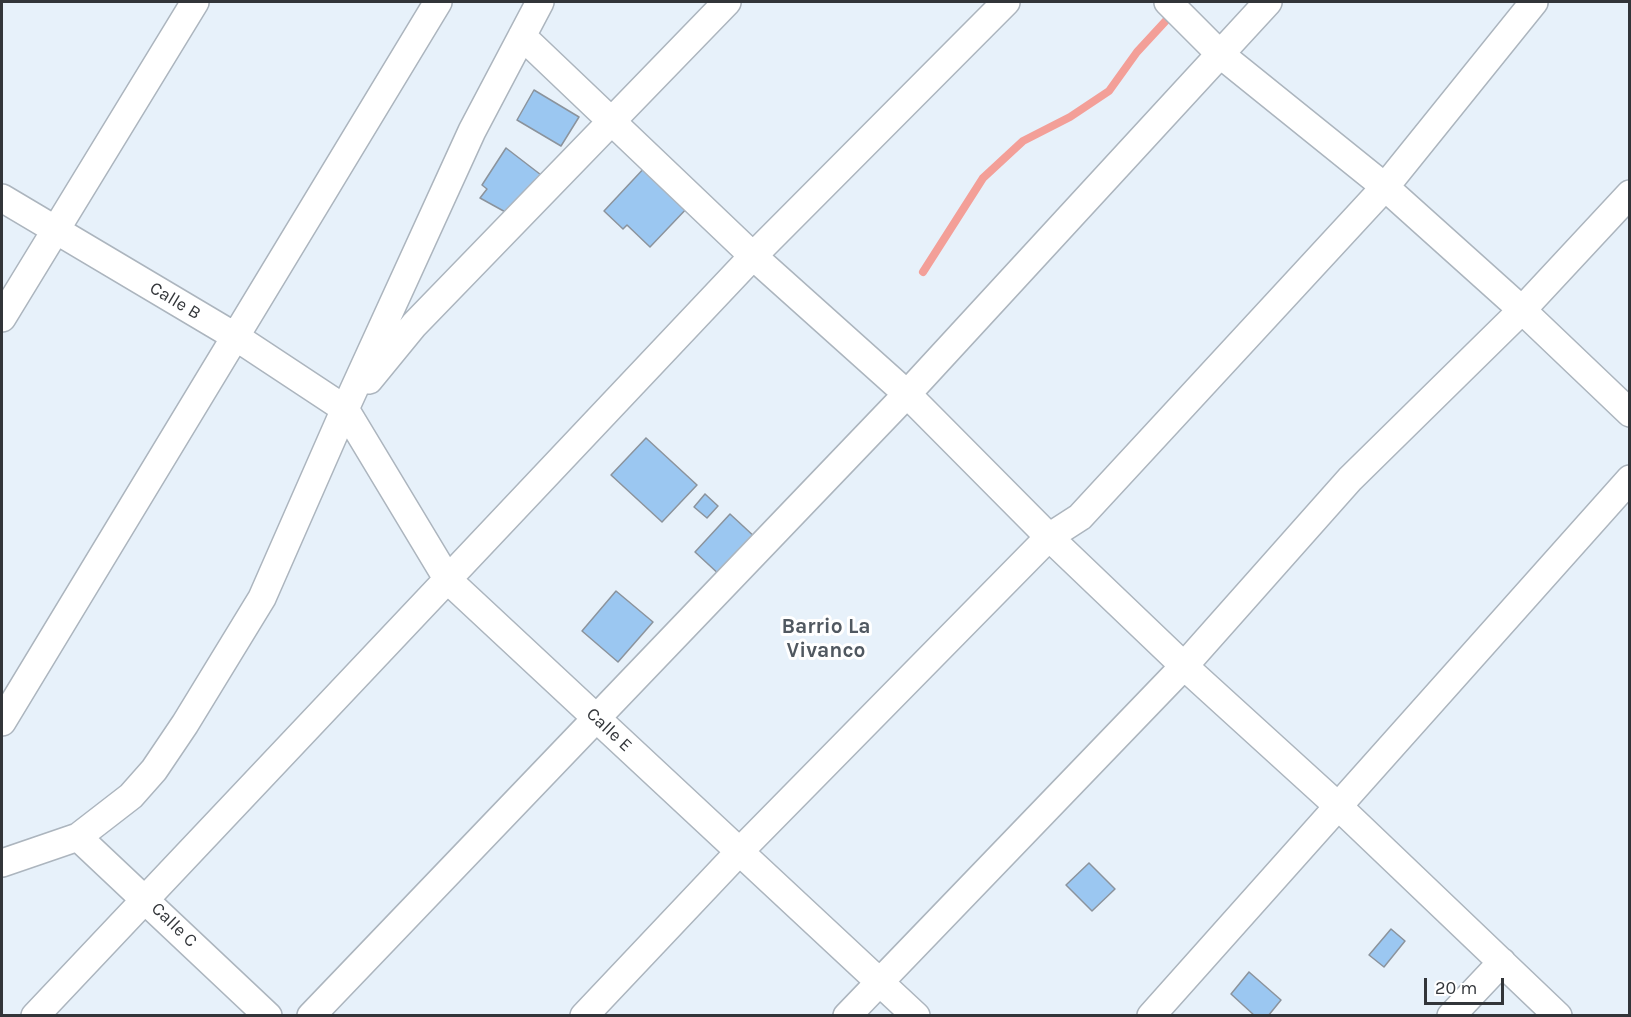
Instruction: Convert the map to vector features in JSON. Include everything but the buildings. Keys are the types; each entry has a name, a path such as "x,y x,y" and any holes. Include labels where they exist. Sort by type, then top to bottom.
{"street":[{"path":"2,318 195,2"},
{"path":"2,722 438,2"},
{"path":"2,863 78,837 131,796 154,770 185,724 262,598 472,130 540,2"},
{"path":"345,409 414,325 727,2"},
{"path":"36,1016 753,256 1006,2"},
{"path":"1168,2 1220,54 1384,187 1522,310 1629,413"},
{"path":"311,1016 907,394 1268,2"},
{"path":"584,1016 740,852 1049,537 1080,517 1384,187 1534,2"},
{"path":"522,36 753,256 907,394 1049,537 1184,666 1339,807 1558,1016"},
{"path":"847,1016 1184,666 1350,478 1522,310 1629,194"},
{"name":"Calle B","path":"2,198 236,337 345,409"},
{"name":"Calle E","path":"345,409 448,580 916,1016"},
{"path":"1151,1016 1629,479"},
{"name":"Calle C","path":"78,837 147,898 268,1016"},
{"path":"1451,1016 1502,962"}],"waterway":[{"path":"923,272 983,178 1023,141 1070,117 1109,91 1137,52 1173,13"}],"district":[{"name":"Barrio La Vivanco","path":"826,639"}]}
